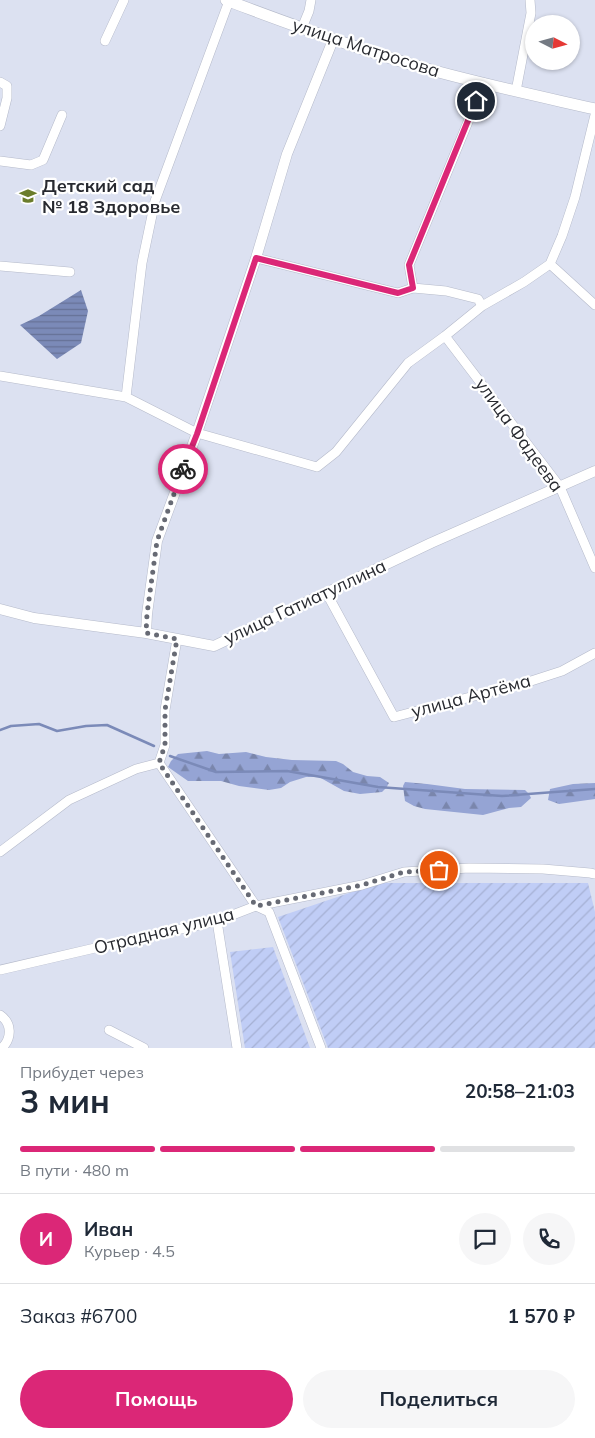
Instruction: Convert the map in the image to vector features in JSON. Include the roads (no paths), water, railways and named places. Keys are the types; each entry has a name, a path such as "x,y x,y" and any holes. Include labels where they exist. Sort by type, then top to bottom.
{"main road":[{"name":"улица Матросова","path":"228,0 333,40 425,68 595,109"}],"street":[{"path":"105,41 124,0"},
{"path":"126,397 142,264 155,201 228,0"},
{"path":"302,28 311,0"},
{"path":"516,91 531,13 530,0"},
{"path":"146,633 157,541 197,434 256,258 288,154 333,40"},
{"path":"0,82 8,86 0,126"},
{"path":"413,288 409,265 484,83"},
{"path":"0,162 31,165 43,160 62,115"},
{"path":"0,376 126,397 197,434 317,466 336,452 408,363 482,306 524,282 550,264 575,197 595,115"},
{"path":"256,258 398,293 413,288 446,291 478,299 482,306"},
{"path":"550,264 595,305"},
{"path":"0,266 70,272"},
{"name":"улица Фадеева","path":"445,336 560,487 595,568"},
{"name":"улица Гатиатуллина","path":"0,609 34,618 146,633 214,646 460,529 595,471"},
{"name":"улица Артёма","path":"326,592 394,717 528,682 562,671 595,654"},
{"path":"159,763 165,745 165,710 177,639"},
{"path":"0,852 69,800 136,769 159,763"},
{"path":"159,763 256,906 269,912 321,1048"},
{"name":"Отрадная улица","path":"0,970 217,921 256,906 362,885 404,872 469,868 543,869 590,872 595,874"},
{"path":"217,921 237,1048"},
{"path":"0,1015 6,1019 10,1027 8,1038 2,1048"},
{"path":"110,1030 144,1048"}],"waterway":[{"path":"0,730 11,726 39,724 57,731 86,726 107,725 154,746"},
{"path":"170,756 216,772 287,771 378,787 502,796 595,789"}],"place":[{"name":"Детский сад № 18 Здоровье","path":"28,196"}]}
